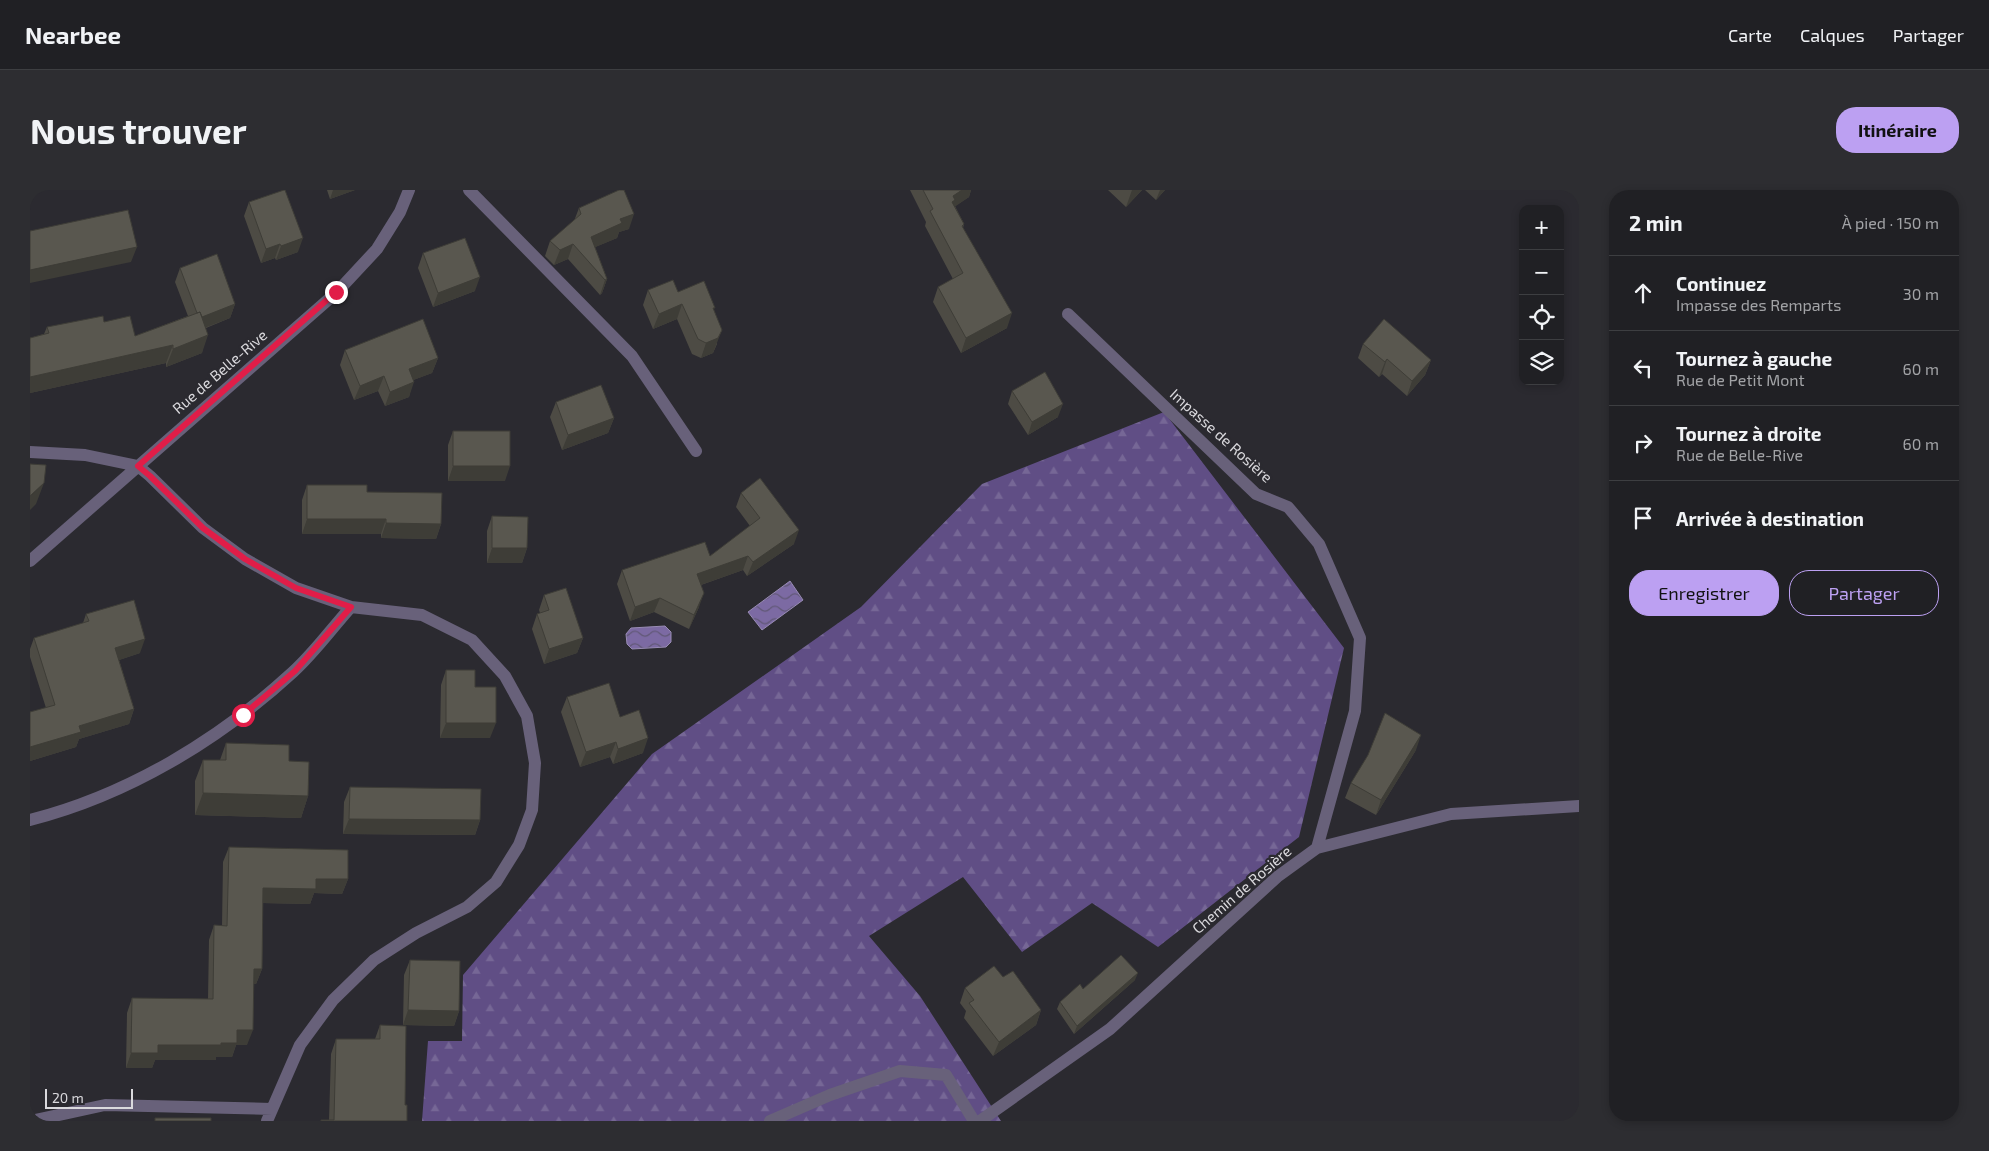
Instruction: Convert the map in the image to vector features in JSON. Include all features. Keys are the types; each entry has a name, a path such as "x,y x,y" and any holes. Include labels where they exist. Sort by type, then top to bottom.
{"street":[{"name":"Rue de Belle-Rive","path":"30,561 336,292 377,249 400,212 410,190"},
{"path":"469,190 632,356 696,451"},
{"name":"Impasse de Rosière","path":"1068,314 1256,494 1288,508 1319,544 1360,638 1355,711 1317,848"},
{"path":"30,452 84,455 138,466 203,528 245,559 296,588 351,607 422,615 472,640 505,676 527,716 536,763 532,810 519,845 496,882 467,907 416,933 374,960 334,1000 300,1045 270,1115 105,1105 31,1121"},
{"path":"30,820 115,790 190,752 243,715 295,671 351,607"},
{"name":"Chemin de Rosière","path":"980,1121 1110,1029 1277,877 1317,848 1451,814 1579,806"},
{"path":"770,1121 830,1095 900,1071 946,1074 974,1121"}],"green space":[{"path":"1164,412 1344,648 1299,837 1158,947 1092,903 1022,952 963,877 869,936 920,996 1001,1121 422,1121 428,1041 462,1041 463,975 652,754 861,607 982,484"}],"water":[{"path":"790,581 803,600 762,630 748,612"},
{"path":"665,626 671,632 671,642 666,647 632,649 627,644 626,634 631,628"}],"building":[{"path":"285,190 303,238 266,249 249,202"},
{"path":"619,190 624,190 634,214 620,219 622,223 591,237 607,279 605,280 573,244 560,250 550,241 581,214 579,208"},
{"path":"923,190 962,190 953,196 955,200 952,202 964,224 962,226 1012,313 966,338 938,287 963,273 930,211 933,209"},
{"path":"128,210 137,247 30,270 30,231"},
{"path":"465,238 480,277 438,293 423,253"},
{"path":"217,254 235,304 202,317 200,312 197,313 180,268"},
{"path":"673,280 678,292 704,281 722,330 718,338 706,343 698,339 682,304 659,314 648,290"},
{"path":"200,312 208,335 173,349 173,345 30,377 30,338 49,333 47,327 103,316 104,322 130,316 135,336"},
{"path":"423,319 438,358 409,369 414,382 390,392 384,376 360,386 345,350"},
{"path":"1384,319 1431,360 1412,381 1387,359 1385,362 1363,344"},
{"path":"1045,372 1063,404 1032,422 1012,391"},
{"path":"601,385 614,418 568,435 556,402"},
{"path":"453,431 510,431 510,466 453,466"},
{"path":"30,464 46,465 44,483 30,496"},
{"path":"760,478 799,530 753,562 748,556 697,574 704,593 694,615 660,598 635,607 622,570 705,542 710,556 760,518 741,493"},
{"path":"307,485 367,485 367,492 442,493 441,524 386,523 386,519 307,519"},
{"path":"492,516 528,517 527,548 492,548"},
{"path":"566,588 583,638 549,649 537,614 549,610 544,595"},
{"path":"134,600 145,639 115,648 134,709 79,726 81,732 30,747 30,712 55,705 34,638 89,621 86,614"},
{"path":"446,670 475,670 475,687 496,687 496,723 446,723"},
{"path":"609,683 620,717 639,710 648,738 618,749 616,742 586,752 567,697"},
{"path":"1385,713 1421,735 1381,800 1351,783 1368,755"},
{"path":"226,743 289,745 289,761 309,762 308,796 203,793 203,760 226,760"},
{"path":"350,787 481,789 480,820 349,819"},
{"path":"229,847 348,850 348,879 316,879 316,889 263,888 262,969 254,969 253,1030 237,1030 237,1043 221,1043 221,1045 158,1045 158,1053 131,1053 132,998 213,999 214,925 227,926"},
{"path":"1121,955 1138,973 1077,1026 1060,1002 1080,984 1083,989"},
{"path":"410,960 460,961 459,1011 408,1010"},
{"path":"994,966 1003,977 1013,971 1041,1010 999,1042 969,1003 974,1000 965,988"},
{"path":"380,1025 406,1026 405,1105 407,1105 407,1121 321,1121 334,1120 336,1039 380,1039"},
{"path":"155,1118 211,1118 211,1121 155,1121"}],"route":[{"path":"243,715 295,671 351,607 296,588 245,559 203,528 138,466 336,292"}]}
